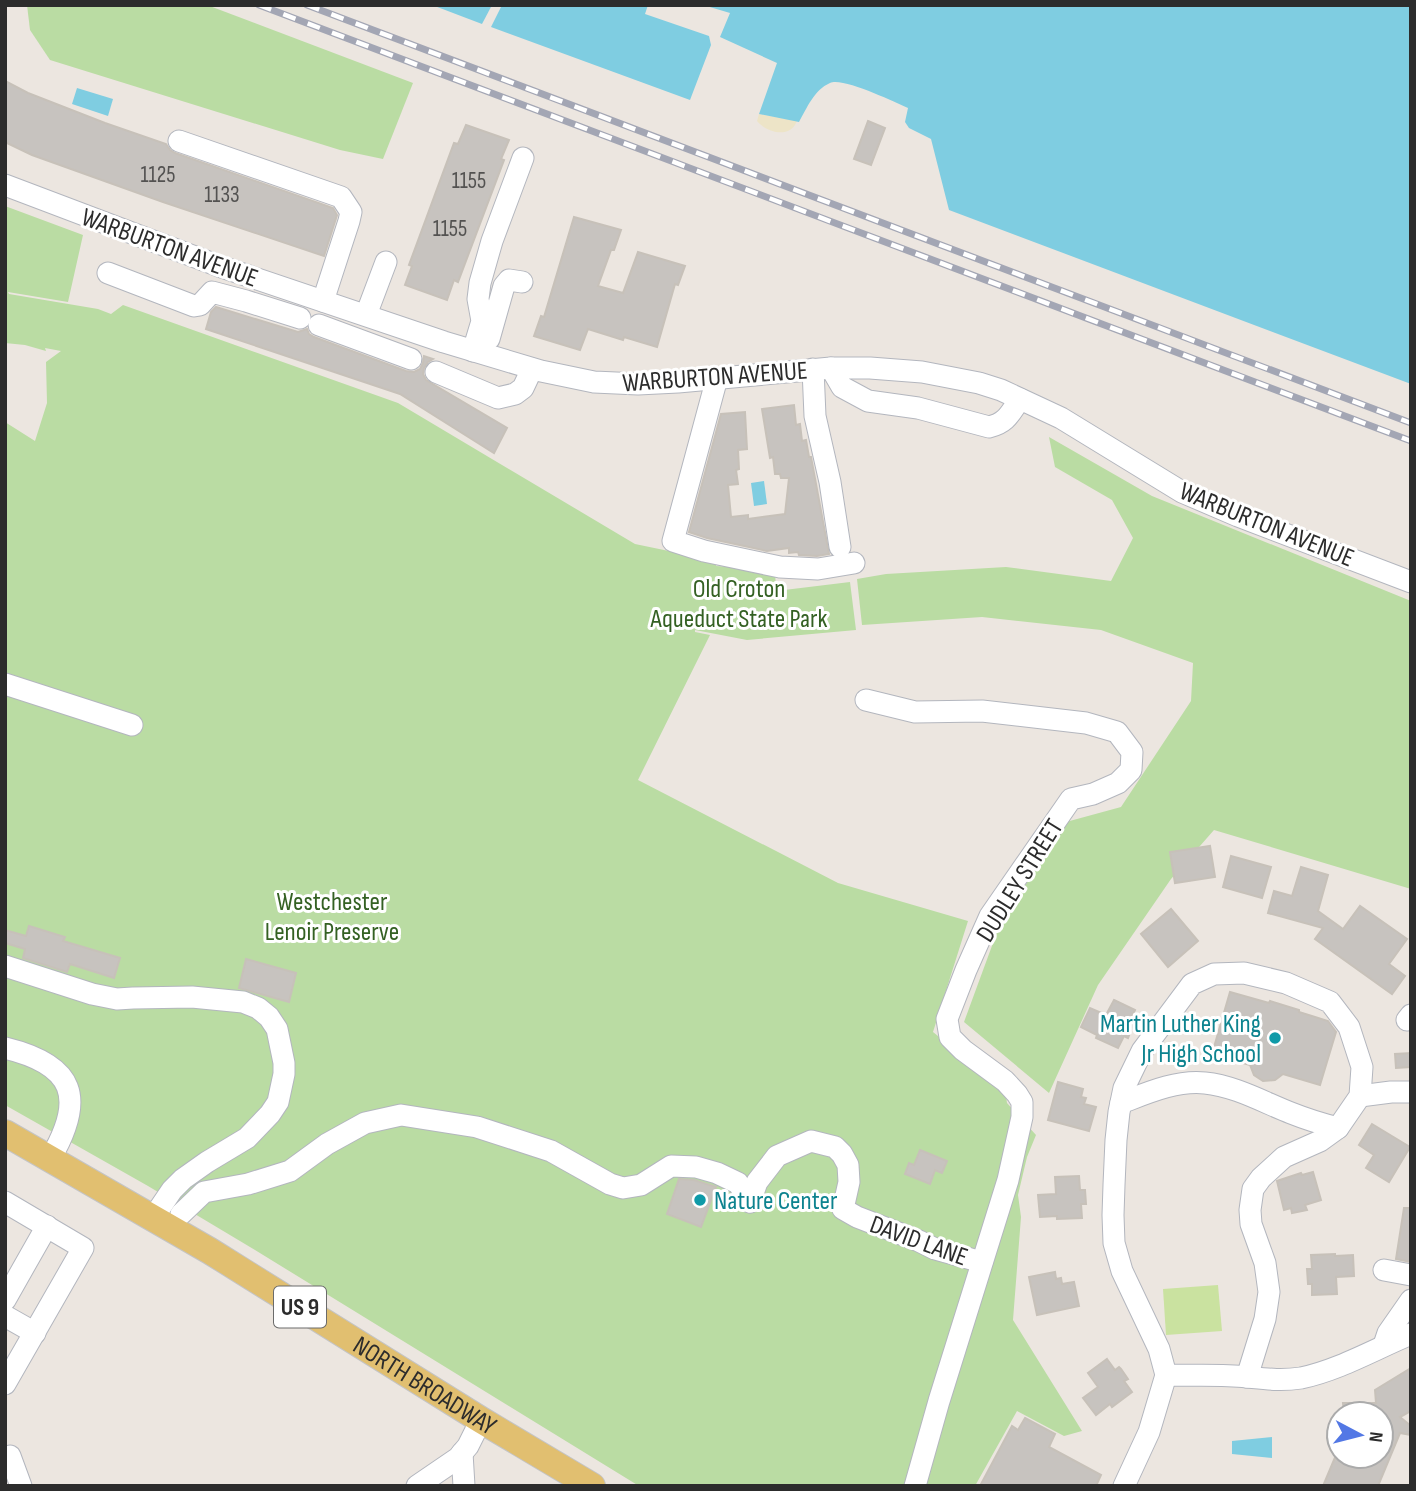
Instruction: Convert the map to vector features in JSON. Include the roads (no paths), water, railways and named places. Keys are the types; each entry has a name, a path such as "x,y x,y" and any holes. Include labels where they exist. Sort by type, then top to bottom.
{"main road":[{"name":"NORTH BROADWAY","path":"5,1133 288,1299 592,1486"}],"street":[{"path":"179,141 341,197 351,212 323,301"},
{"path":"479,353 482,321 478,299 480,284 492,241 523,158"},
{"name":"WARBURTON AVENUE","path":"5,185 219,266 323,301 532,369 594,382 638,384 822,368 870,368 922,372 979,383 1061,418 1182,492 1411,582"},
{"path":"366,315 386,262"},
{"path":"108,273 194,306 200,305 212,292 246,300 411,359"},
{"path":"479,353 504,286 509,280 522,282"},
{"path":"822,368 842,387 868,401 918,408 989,427 1005,422 1020,399"},
{"path":"822,368 815,416 830,482 839,547"},
{"path":"436,372 498,398 514,394 523,387 532,369"},
{"path":"718,378 673,541 704,551 780,567 818,569 854,562"},
{"path":"5,684 132,725"},
{"name":"DUDLEY STREET","path":"866,700 915,712 982,711 1086,723 1117,732 1132,752 1131,770 1118,783 1093,794 1071,799 990,916 947,1019 950,1037 1005,1081 1022,1102 1021,1129 915,1486"},
{"path":"5,966 92,994 117,999 192,997 243,1002 264,1012 277,1030 284,1063 278,1102 247,1138 183,1179 153,1218"},
{"path":"1124,1486 1149,1432 1166,1375 1159,1349 1122,1271 1114,1243 1116,1140 1121,1103 1124,1088 1142,1051 1192,984 1214,974 1244,973 1286,982 1330,1002 1349,1027 1362,1067 1360,1096 1338,1128 1284,1157 1253,1189 1250,1200 1251,1224 1265,1263 1269,1292 1265,1318 1247,1377"},
{"path":"5,1048 46,1063 54,1068 65,1082 69,1101 67,1128 50,1159"},
{"path":"1121,1103 1160,1089 1203,1083 1245,1094 1338,1128"},
{"path":"1360,1096 1411,1092"},
{"path":"1291,1113 1293,1153"},
{"name":"DAVID LANE","path":"181,1214 204,1192 248,1184 290,1171 327,1144 365,1123 401,1115 477,1127 551,1151 610,1184 623,1188 641,1185 671,1166 696,1167 738,1183 750,1202 757,1182 777,1156 811,1141 825,1144 835,1147 848,1165 849,1182 842,1209 936,1249 982,1262"},
{"path":"5,1384 83,1248 47,1226 7,1208"},
{"path":"5,1300 47,1226"},
{"path":"1384,1270 1411,1275"},
{"path":"1384,1345 1388,1333 1411,1300"},
{"path":"5,1316 35,1332"},
{"path":"1166,1375 1281,1380 1317,1374 1411,1334"},
{"path":"417,1486 442,1480 468,1446 481,1420"},
{"path":"462,1453 464,1486"},
{"path":"10,1456 21,1486"}],"water":[{"path":"432,5 492,5 482,24"},
{"path":"502,5 648,5 645,14 709,36 711,45 690,100 491,27"},
{"path":"703,5 1411,5 1411,384 949,210 931,139 909,128 905,122 908,108 881,96 846,84 830,83 815,95 799,122 759,114 777,63 720,37 730,13"},
{"path":"77,88 113,99 108,116 72,104"},
{"path":"764,481 767,504 754,506 751,483"},
{"path":"1272,1437 1272,1458 1232,1454 1232,1441"}],"railway":[{"path":"259,5 1411,441"},
{"path":"307,5 1411,423"}],"place":[{"name":"Martin Luther King Jr High School","path":"1275,1038"},
{"name":"Nature Center","path":"700,1200"}],"park label":[{"name":"Old Croton Aqueduct State Park","path":"739,603"},
{"name":"Westchester Lenoir Preserve","path":"332,916"}]}
